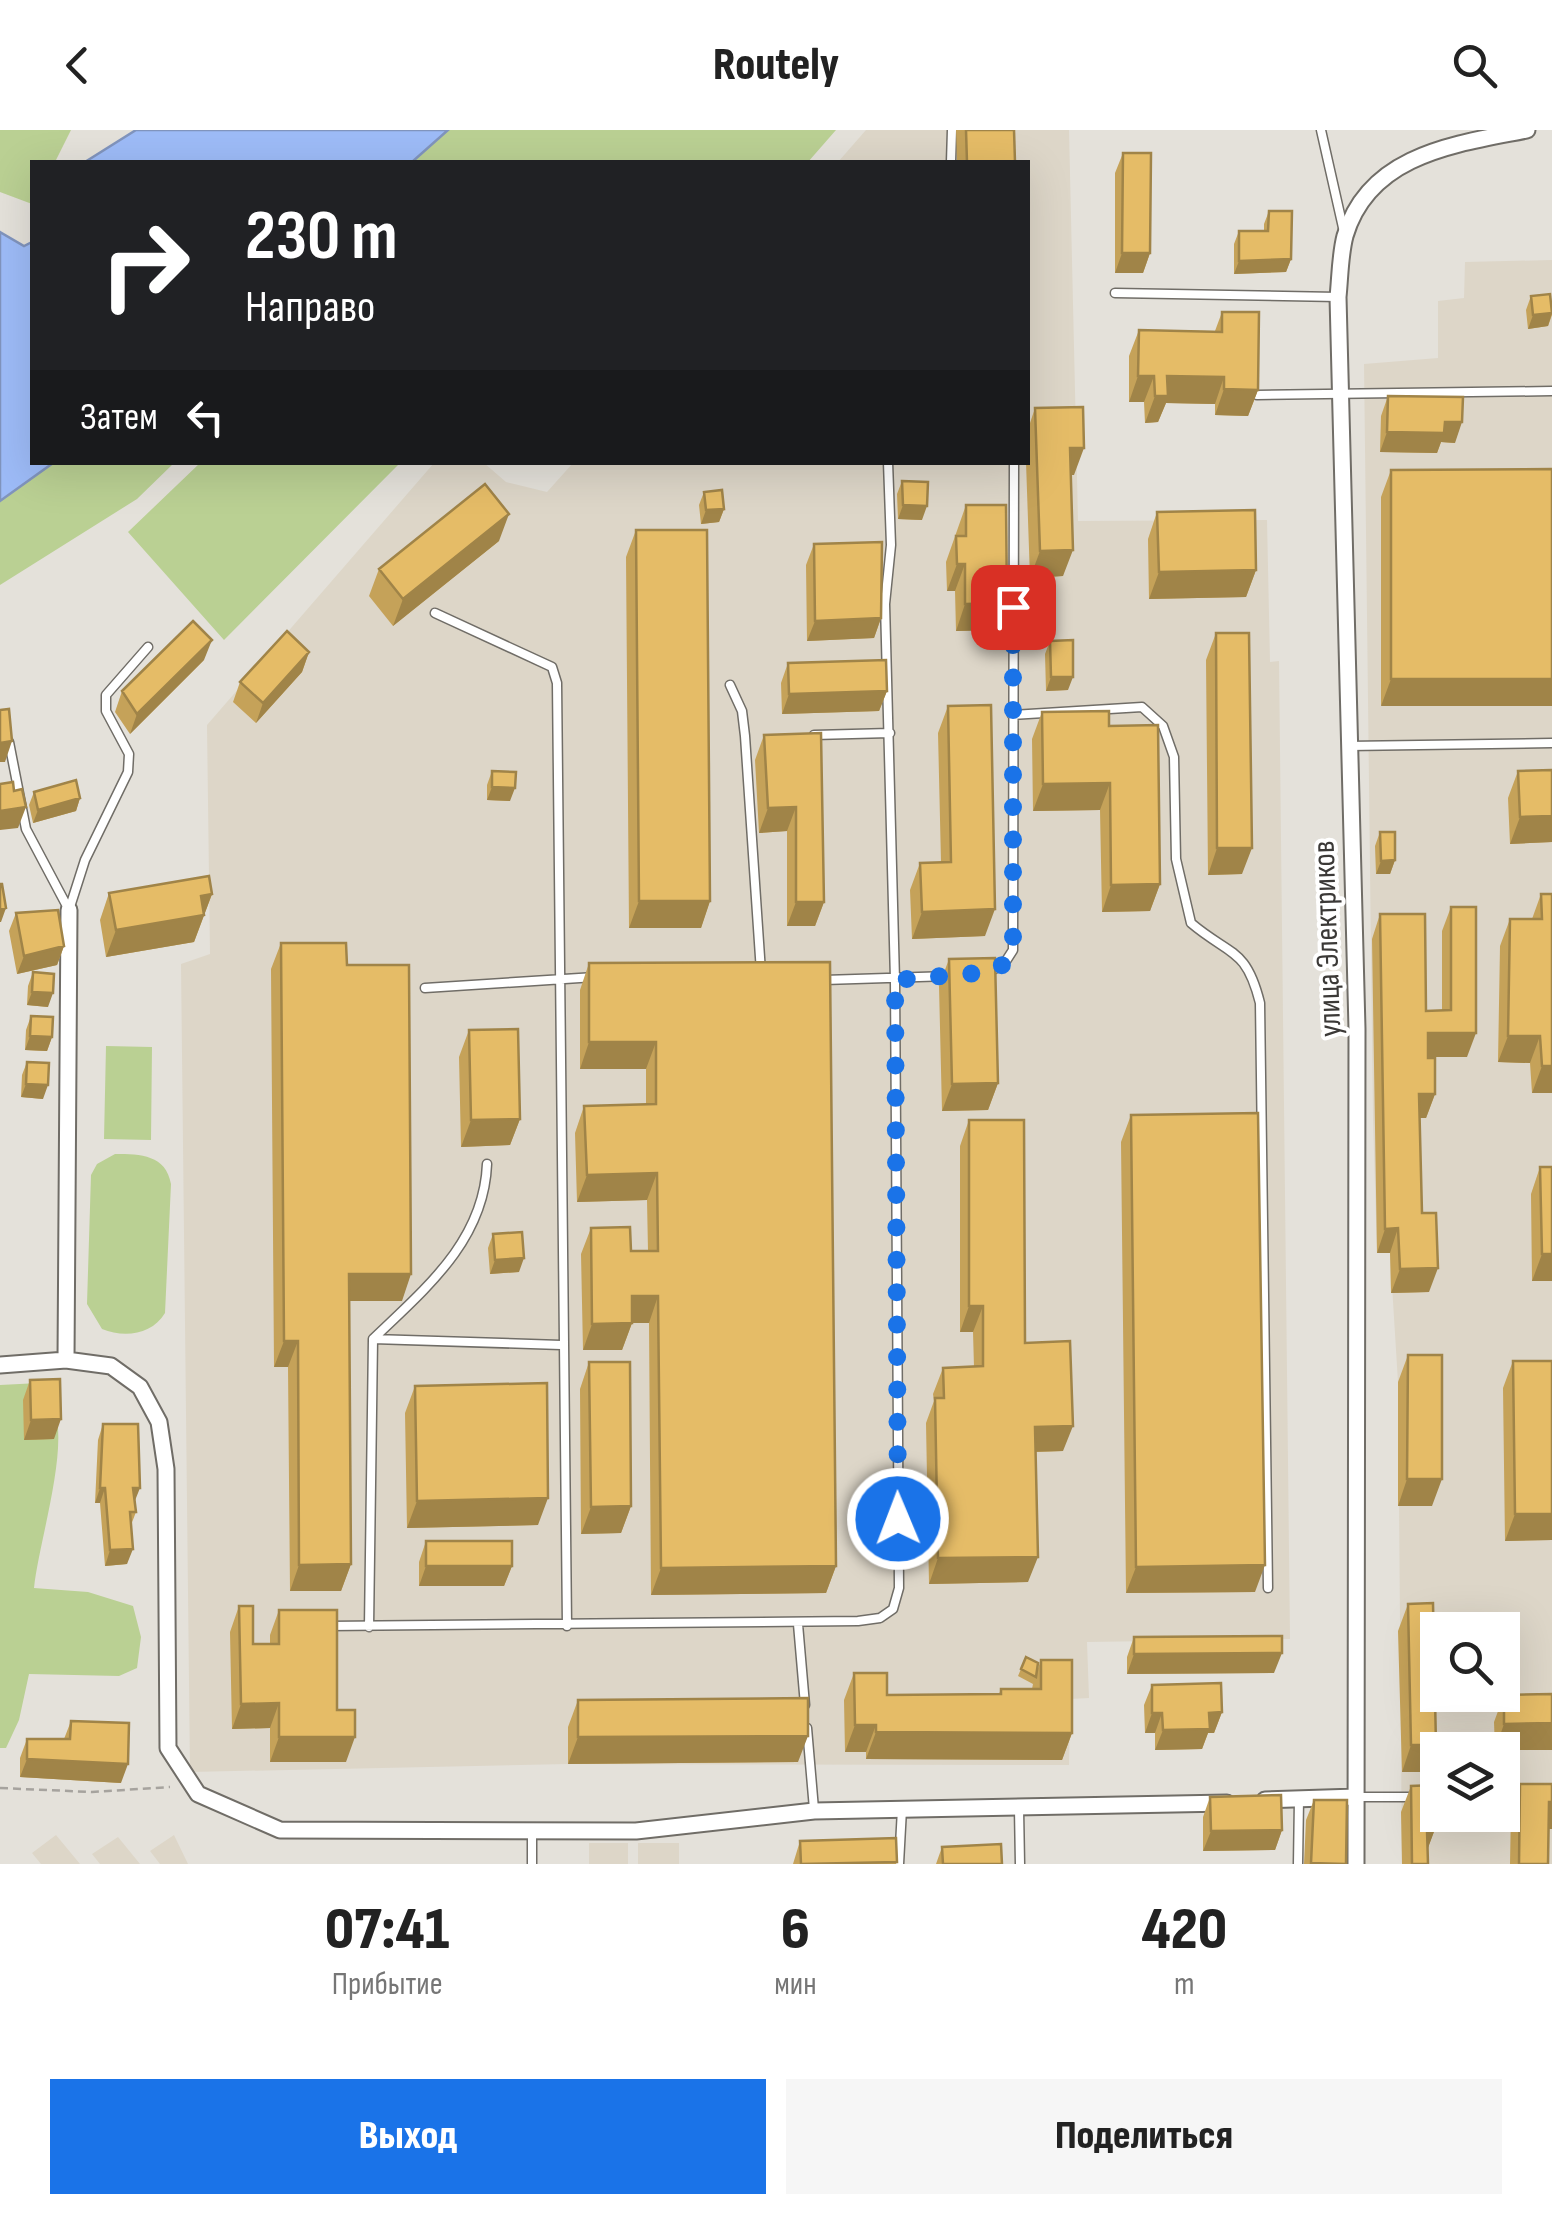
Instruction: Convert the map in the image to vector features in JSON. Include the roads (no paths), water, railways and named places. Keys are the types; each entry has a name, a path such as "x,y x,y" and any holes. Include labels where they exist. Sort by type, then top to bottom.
{"street":[{"name":"улица Электриков","path":"1356,1864 1356,1029 1337,392 1338,297 1345,236 1364,197 1427,150 1526,130"},
{"path":"66,1360 69,910"},
{"path":"0,1365 66,1360 110,1366 140,1386 159,1422 166,1470 168,1748 198,1794 280,1830 636,1830 814,1812 1356,1796"}],"lane":[{"path":"950,160 952,130"},
{"path":"1322,130 1345,236"},
{"path":"1116,293 1338,297"},
{"path":"1258,396 1552,392"},
{"path":"318,1626 798,1624 880,1618 892,1609 899,1588 895,980 884,604 891,545 888,465"},
{"path":"819,980 895,980 990,972 1004,964 1013,950 1014,465"},
{"path":"435,613 552,667 556,684 563,976 561,1345 567,1626"},
{"path":"69,910 85,860 128,772 128,754 106,710 106,695 148,647"},
{"path":"730,685 742,711 745,736 762,979 742,978"},
{"path":"1012,715 1142,707 1164,726 1174,757 1176,859 1191,923 1230,947 1252,972 1260,1003 1268,1588"},
{"path":"799,735 890,733"},
{"path":"745,736 763,736"},
{"path":"9,742 26,828 69,910"},
{"path":"1348,746 1552,743"},
{"path":"425,988 603,976"},
{"path":"369,1627 373,1339 440,1274 472,1229 486,1193 487,1164"},
{"path":"373,1339 561,1345"},
{"path":"798,1624 814,1812"},
{"path":"1356,1796 1420,1797"},
{"path":"1520,1797 1536,1797"},
{"path":"1298,1864 1300,1798"},
{"path":"1019,1806 1020,1864"},
{"path":"899,1864 902,1809"},
{"path":"530,1862 532,1830"}],"water":[{"path":"136,130 448,130 414,160 88,160"},
{"path":"0,232 24,246 30,243 30,465 50,465 0,501"}]}
